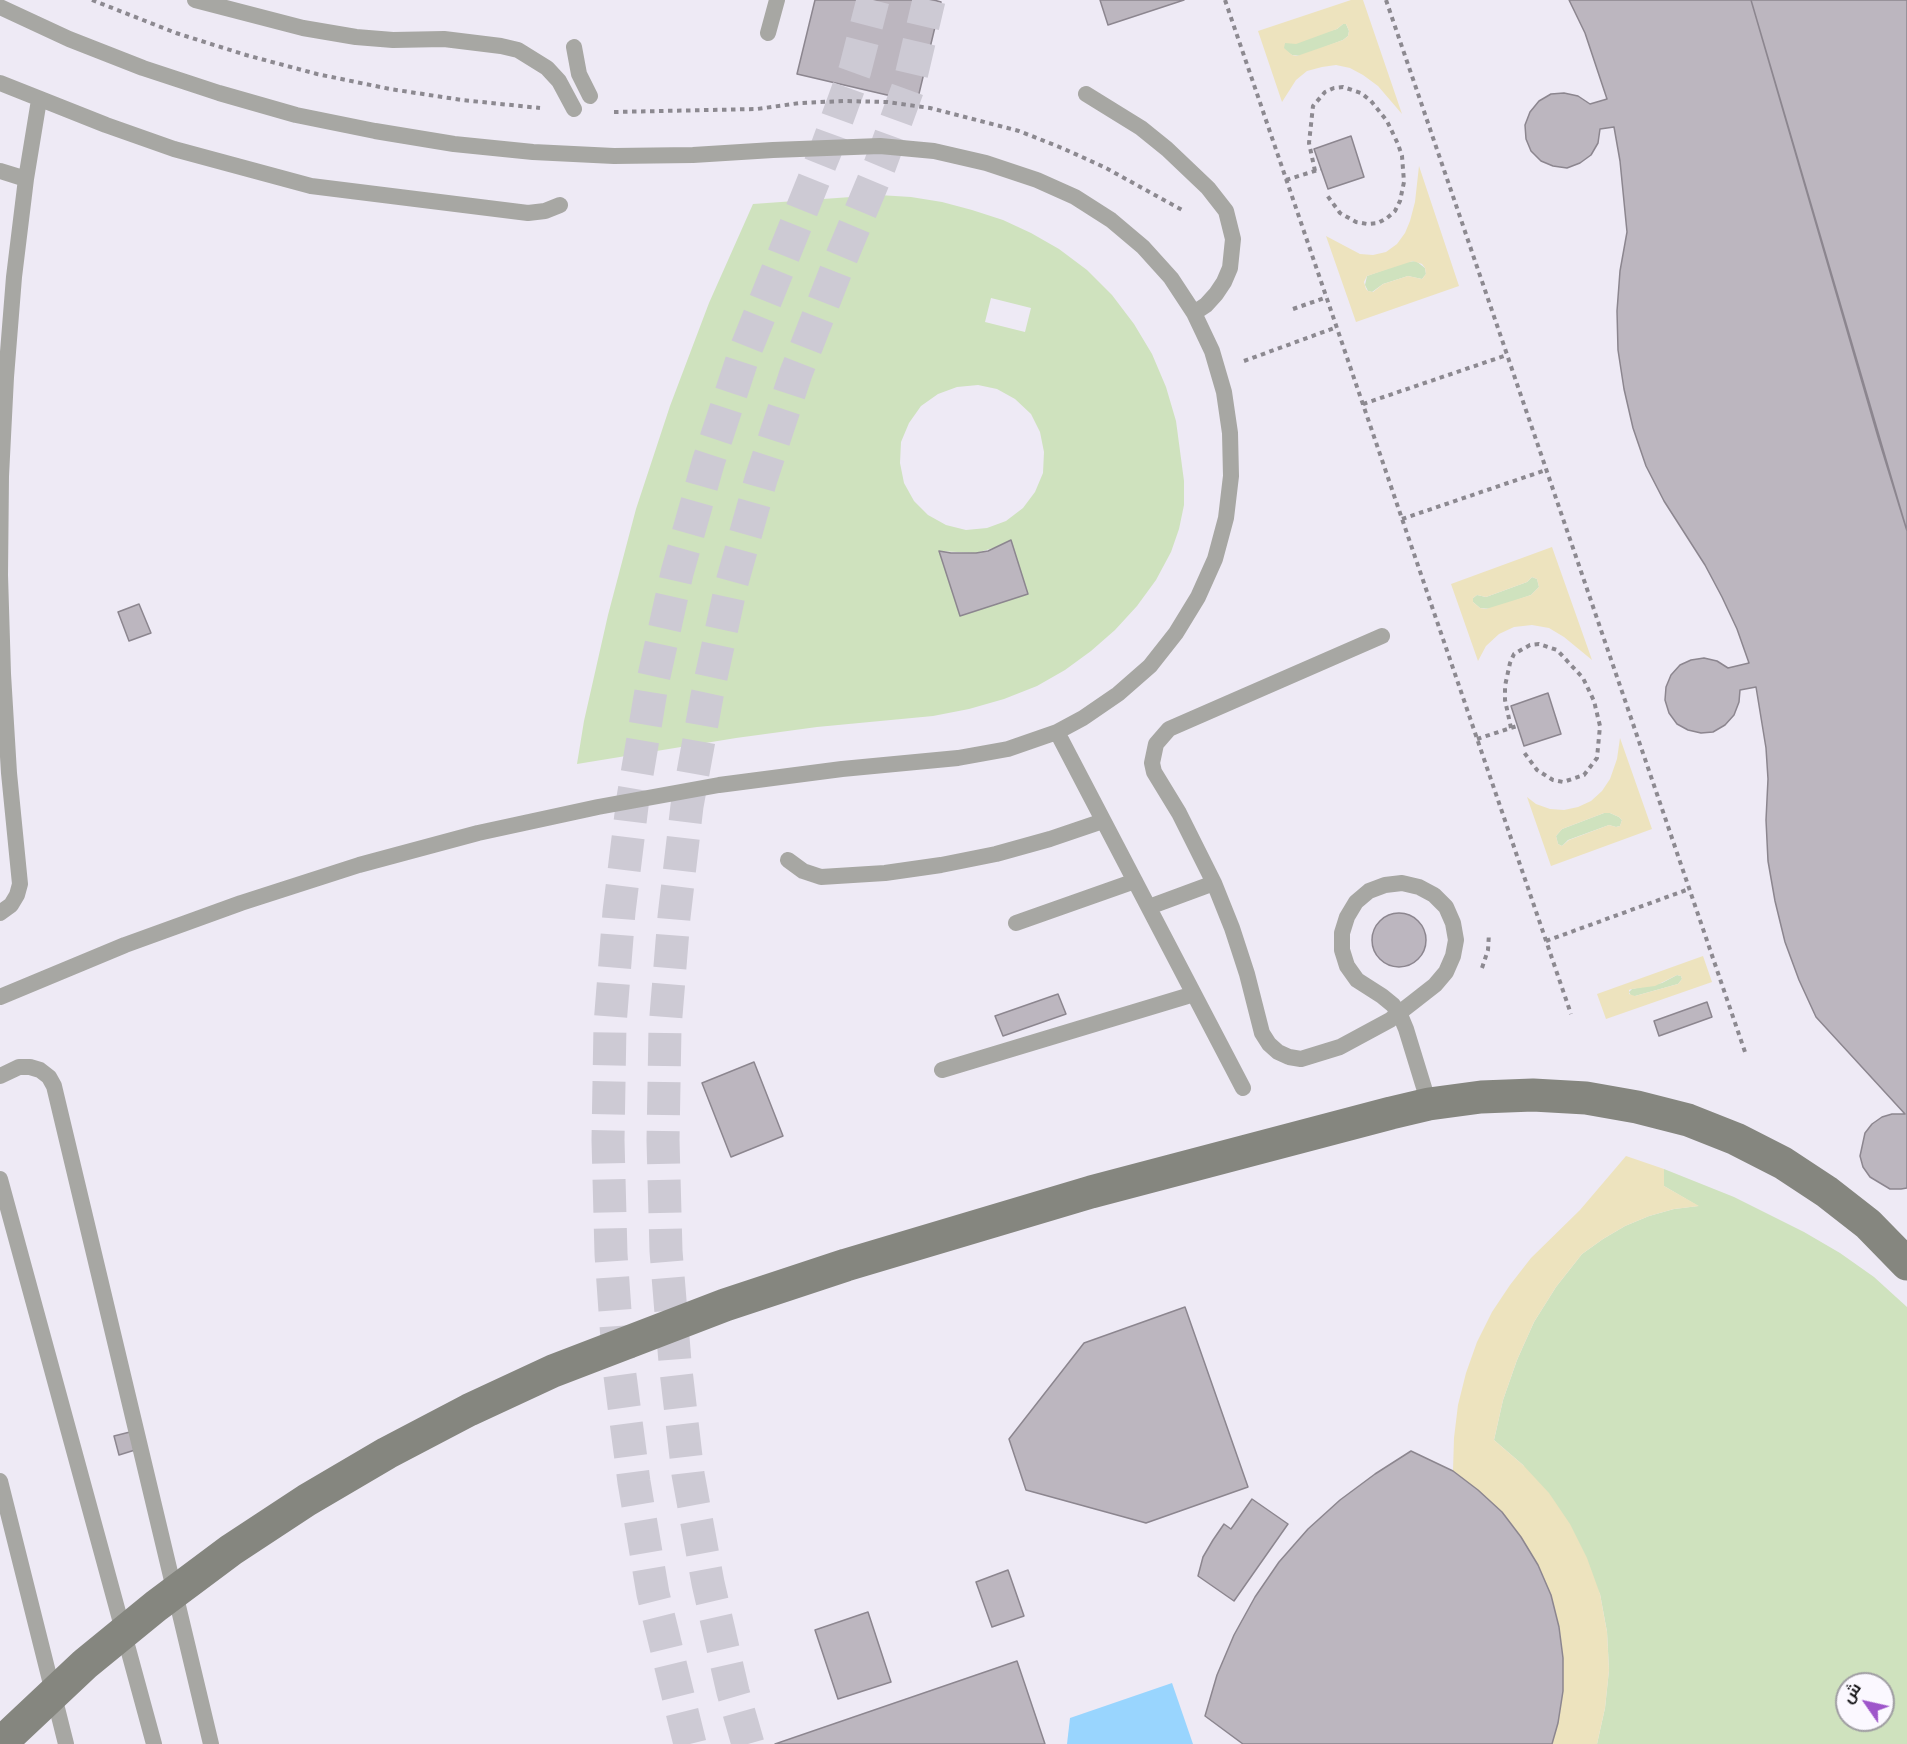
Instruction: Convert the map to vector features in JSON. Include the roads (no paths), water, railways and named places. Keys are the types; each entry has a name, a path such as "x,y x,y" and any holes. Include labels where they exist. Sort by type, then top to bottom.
{"main road":[{"path":"1,1734 156,1606 231,1550 308,1500 387,1453 469,1410 553,1371 725,1305 846,1264 1091,1192 1429,1104 1481,1097 1533,1095 1586,1098 1637,1107 1688,1120 1736,1139 1783,1163 1827,1191 1868,1224 1907,1264"}],"lane":[{"path":"195,0 303,28 356,38 444,39 518,50 547,68 559,81 574,109"},
{"path":"768,33 777,0"},
{"path":"0,7 90,47 219,93 296,115 375,131 454,144 533,152 614,156 880,147 934,151 986,163 1037,180 1075,197 1111,220 1143,247 1171,279 1194,313 1212,351 1224,392 1230,433 1231,476 1226,518 1215,559 1198,597 1176,633 1150,666 1118,694 1083,718 1057,732 998,751 958,758 842,769 719,785 598,807 478,833 359,865 242,903 125,945 0,997"},
{"path":"574,47 579,74 591,96"},
{"path":"0,83 39,100 174,149 311,186 528,213 545,211 560,205"},
{"path":"1086,94 1142,128 1208,188 1226,211 1233,239 1230,268 1216,294 1194,313"},
{"path":"0,913 11,905 20,884 9,773 3,674 1,498 14,277 26,179 39,100"},
{"path":"0,171 26,179"},
{"path":"1382,636 1178,725 1162,736 1153,753 1154,772 1198,848 1214,883 1247,974 1262,1033 1278,1052 1301,1059 1340,1047 1390,1020 1434,985 1446,972 1453,956 1456,940 1453,923 1446,907 1434,895 1419,887 1402,883 1385,885 1369,891 1356,902 1347,916 1342,933 1342,950 1347,966 1357,980 1382,996 1401,1017 1429,1104"},
{"path":"1057,732 1243,1088"},
{"path":"788,860 803,872 821,877 885,873 996,854 1103,821"},
{"path":"1016,923 1135,881"},
{"path":"1149,907 1214,883"},
{"path":"942,1070 1194,994"},
{"path":"0,1076 19,1067 30,1067 40,1070 49,1077 54,1086 211,1744"},
{"path":"0,1179 154,1744"},
{"path":"0,1481 66,1744"},
{"path":"1,1734 7,1744"}],"water":[{"path":"1172,1683 1193,1744 1067,1744 1070,1718"}],"tunnel":[{"path":"690,1744 653,1594 634,1482 619,1368 611,1254 608,1140 610,1025 619,912 633,798 652,685 677,573 708,463 744,354 827,147 855,70 873,0"},
{"path":"748,1744 733,1692 708,1583 688,1474 675,1362 666,1251 663,1140 665,1028 674,917 687,806 707,696 731,586 761,479 796,373 880,165 909,85 929,0"}]}
